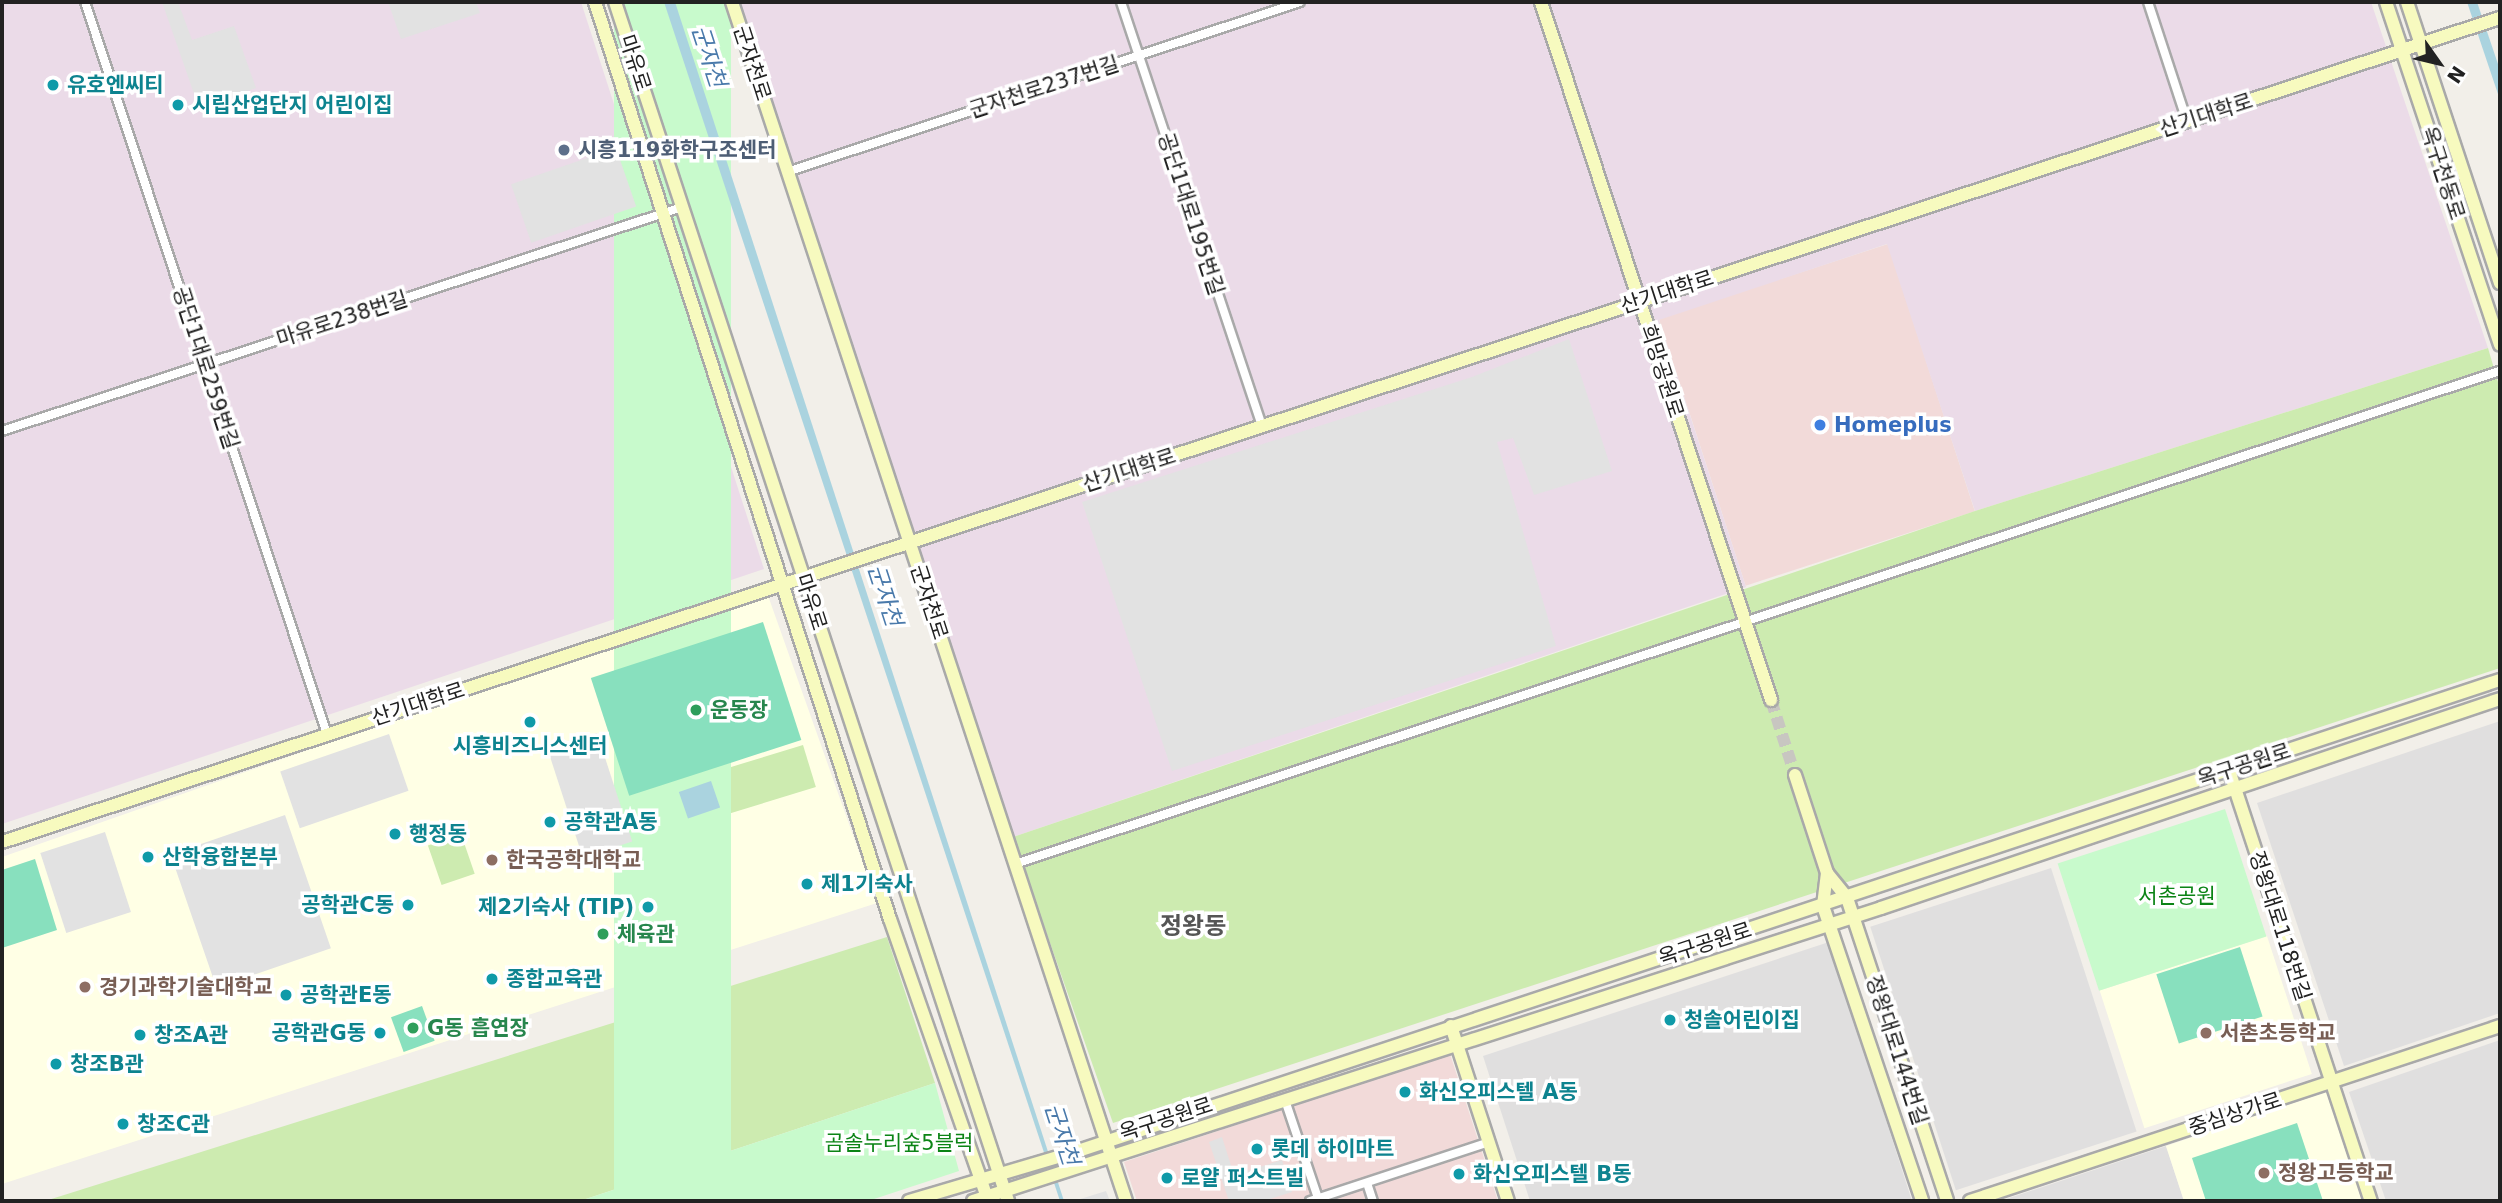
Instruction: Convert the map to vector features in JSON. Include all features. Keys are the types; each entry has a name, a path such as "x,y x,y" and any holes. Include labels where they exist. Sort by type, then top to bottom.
{"street":[{"name":"공단1대로259번길","path":"85,2 327,734"},
{"name":"마유로","path":"595,2 890,919 987,1199"},
{"name":"마유로","path":"615,2 1007,1196"},
{"name":"군자천로","path":"732,2 1126,1201"},
{"name":"공단1대로195번길","path":"1121,2 1262,426"},
{"name":"군자천로237번길","path":"788,172 1300,2"},
{"name":"희망공원로","path":"1541,2 1770,701"},
{"path":"2148,2 2187,121"},
{"name":"옥구천동로","path":"2385,2 2500,345"},
{"name":"옥구천동로","path":"2407,2 2500,282"},
{"name":"산기대학로","path":"2,842 2500,18"},
{"name":"마유로238번길","path":"2,431 682,206"},
{"path":"1015,864 2500,371"},
{"name":"옥구공원로","path":"909,1201 979,1177 1081,1150 1105,1139 1847,898 2500,680"},
{"name":"옥구공원로","path":"973,1201 1007,1196 1032,1181 1853,917 2500,699"},
{"name":"정왕대로118번길","path":"2229,770 2371,1201"},
{"path":"1795,775 1827,873 1847,898"},
{"path":"1822,905 1827,873"},
{"name":"정왕대로144번길","path":"1847,898 1947,1201"},
{"name":"정왕대로144번길","path":"1822,905 1922,1201"},
{"name":"중심상가로","path":"1970,1201 2500,1026"},
{"path":"1451,1027 1508,1201"},
{"path":"1285,1100 1316,1200 1489,1142"},
{"path":"1367,1183 1373,1201"}],"shaded area":[{"path":"2,2 581,2 764,569 2,824"},
{"path":"162,2 178,2 192,40 234,26 256,88 199,108"},
{"path":"388,2 476,2 480,13 401,39"},
{"path":"736,2 2371,2 2488,348 1975,511 1887,244 1659,320 1746,587 1013,837"},
{"path":"616,148 636,207 531,243 511,184"},
{"path":"1888,244 1975,511 1746,586 1659,318"},
{"path":"1569,339 1612,471 1534,495 1513,438 1497,442 1556,646 1172,771 1082,502 1472,377"},
{"name":"한국공학대학교","path":"766,590 877,903 2,1184 2,857"},
{"path":"2500,721 2500,1013 2344,1066 2257,803"},
{"path":"597,733 632,841 583,857 548,749"},
{"path":"389,734 409,791 300,828 280,771"},
{"path":"285,815 331,948 216,988 171,854"},
{"path":"105,832 131,912 66,933 40,853"},
{"path":"695,853 724,934 653,960 624,879"},
{"path":"2051,868 2137,1131 1956,1190 1870,927"},
{"name":"서촌초등학교","path":"2267,936 2312,1074 2144,1128 2100,990"},
{"path":"1829,942 1912,1201 1530,1201 1483,1056"},
{"path":"2500,1040 2500,1201 2386,1201 2349,1092"},
{"path":"1450,1054 1498,1201 1137,1201 1124,1162"},
{"name":"정왕고등학교","path":"2327,1092 2363,1201 2184,1201 2166,1146"},
{"path":"1222,1137 1234,1175 1282,1160 1292,1192 1264,1201 1229,1201 1209,1142"},
{"path":"2166,1146 2184,1201 2000,1201"},
{"path":"1106,1191 1110,1201 1074,1201"}],"green space":[{"path":"614,2 731,2 731,1201 614,1201"},
{"path":"2488,348 2500,389 2500,668 1113,1123 1013,837 1975,511"},
{"name":"운동장","path":"763,622 801,740 629,796 591,678"},
{"path":"803,745 816,787 644,840 631,798"},
{"name":"서촌공원","path":"2225,809 2266,936 2099,991 2058,863"},
{"path":"461,834 475,874 442,885 428,845"},
{"path":"35,859 57,930 2,948 2,870"},
{"path":"887,937 935,1083 580,1201 45,1201"},
{"path":"2240,947 2263,1016 2179,1044 2156,974"},
{"name":"G동 흡연장","path":"422,1006 435,1041 404,1052 391,1017"},
{"name":"곰솔누리숲5블럭","path":"935,1083 959,1171 868,1201 580,1201"},
{"path":"2297,1123 2323,1201 2206,1201 2192,1158"}],"water":[{"path":"664,2 675,2 1064,1201 1060,1201"},
{"path":"2467,2 2477,2 2500,70 2500,100"},
{"path":"711,781 720,807 688,819 679,792"}],"tunnel":[{"path":"1771,700 1795,775"}],"place":[{"name":"유호엔씨티","path":"53,85"},
{"name":"시립산업단지 어린이집","path":"178,105"},
{"name":"시흥119화학구조센터","path":"564,150"},
{"name":"Homeplus","path":"1820,425"},
{"name":"운동장","path":"696,710"},
{"name":"시흥비즈니스센터","path":"530,722"},
{"name":"공학관A동","path":"550,822"},
{"name":"행정동","path":"395,834"},
{"name":"산학융합본부","path":"148,857"},
{"name":"한국공학대학교","path":"492,860"},
{"name":"제1기숙사","path":"807,884"},
{"name":"공학관C동","path":"408,905"},
{"name":"제2기숙사 (TIP)","path":"648,907"},
{"name":"체육관","path":"603,934"},
{"name":"종합교육관","path":"492,979"},
{"name":"경기과학기술대학교","path":"85,987"},
{"name":"공학관E동","path":"286,995"},
{"name":"청솔어린이집","path":"1670,1020"},
{"name":"G동 흡연장","path":"413,1028"},
{"name":"공학관G동","path":"380,1033"},
{"name":"서촌초등학교","path":"2206,1033"},
{"name":"창조A관","path":"140,1035"},
{"name":"창조B관","path":"56,1064"},
{"name":"화신오피스텔 A동","path":"1405,1092"},
{"name":"창조C관","path":"123,1124"},
{"name":"롯데 하이마트","path":"1257,1149"},
{"name":"정왕고등학교","path":"2264,1173"},
{"name":"화신오피스텔 B동","path":"1459,1174"},
{"name":"로얄 퍼스트빌","path":"1167,1178"}],"district":[{"name":"정왕동","path":"1193,927"}],"water label":[{"name":"군자천","path":"709,56"},
{"name":"군자천","path":"885,595"},
{"name":"군자천","path":"1062,1134"}]}
